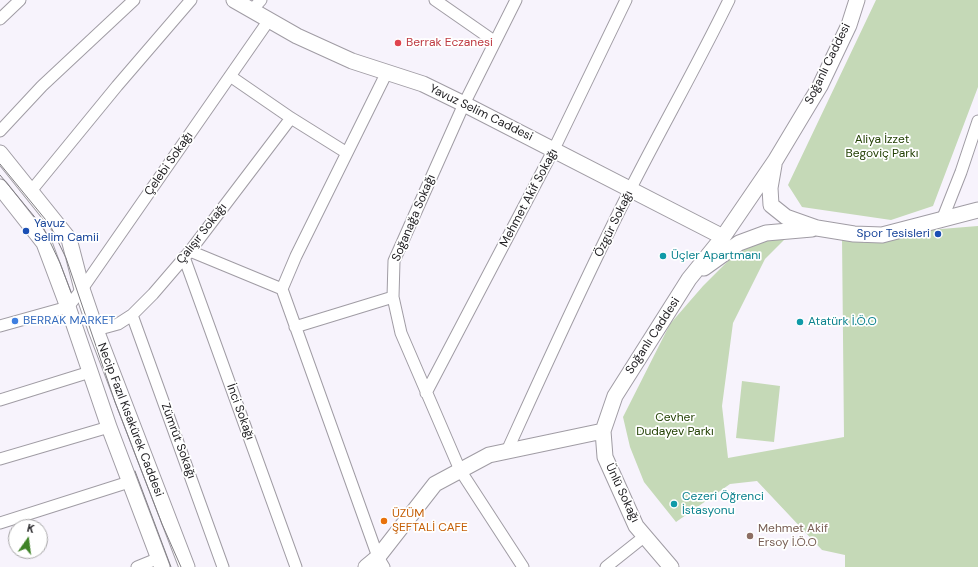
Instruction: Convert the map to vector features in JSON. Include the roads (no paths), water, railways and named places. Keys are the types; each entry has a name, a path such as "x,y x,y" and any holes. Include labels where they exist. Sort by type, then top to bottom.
{"street":[{"path":"0,18 20,0"},
{"path":"0,131 42,86 134,0"},
{"path":"31,191 117,86 191,0"},
{"name":"Yavuz Selim Caddesi","path":"234,0 257,5 269,20 297,36 352,61 423,84 554,149 723,237"},
{"path":"435,0 494,41"},
{"name":"Soğanağa Sokağı","path":"516,0 494,41 464,104 394,261 392,297 401,333 460,470 523,567"},
{"name":"Mehmet Akif Sokağı","path":"426,393 554,149 626,0"},
{"name":"Özgür Sokağı","path":"507,451 557,342 631,189 708,45 729,0"},
{"name":"Soğanlı Caddesi","path":"603,431 614,396 689,279 723,237 775,160 820,86 849,25 857,0"},
{"name":"Çelebi Sokağı","path":"68,307 269,20"},
{"path":"381,562 282,289 296,256 387,72"},
{"path":"230,76 291,118 346,153"},
{"name":"Çalışır Sokağı","path":"96,330 118,324 132,315 152,294 187,254 291,118"},
{"path":"942,220 961,172 978,121"},
{"name":"Necip Fazıl Kısakürek Caddesi","path":"0,153 69,239 82,289 96,330 188,567"},
{"path":"775,160 770,188 771,205 786,217 817,228 854,234 882,235 978,210"},
{"name":"Necip Fazıl Kısakürek Caddesi","path":"0,188 44,243 68,307 109,427 160,563"},
{"path":"689,279 739,243 766,233 817,228"},
{"path":"187,254 282,289"},
{"name":"İnci Sokağı","path":"187,254 296,567"},
{"path":"295,327 392,297"},
{"path":"0,326 68,307"},
{"name":"Zümrüt Sokağı","path":"132,315 223,567"},
{"path":"0,400 90,372"},
{"path":"0,458 109,427"},
{"path":"366,567 381,562 435,484 488,455 603,431"},
{"name":"Ünlü Sokağı","path":"603,431 605,457 636,526 671,567"},
{"path":"0,523 129,482"},
{"path":"606,567 645,536"},
{"path":"137,567 160,563"}],"tram line":[{"path":"0,164 50,225 66,258 115,402 162,524 181,567"},
{"path":"0,175 43,227 60,263 71,292"},
{"path":"135,471 171,567"}],"place":[{"name":"Berrak Eczanesi","path":"398,43"},
{"name":"Yavuz Selim Camii","path":"26,231"},
{"name":"Spor Tesisleri","path":"938,234"},
{"name":"Üçler Apartmanı","path":"663,256"},
{"name":"BERRAK MARKET","path":"15,321"},
{"name":"Atatürk İ.Ö.O","path":"800,322"},
{"name":"Cezeri Öğrenci İstasyonu","path":"674,504"},
{"name":"ÜZÜM ŞEFTALİ CAFE","path":"384,521"},
{"name":"Mehmet Akif Ersoy İ.Ö.O","path":"750,536"}],"park label":[{"name":"Aliya İzzet Begoviç Parkı","path":"882,147"},
{"name":"Cevher Dudayev Parkı","path":"675,425"}]}
